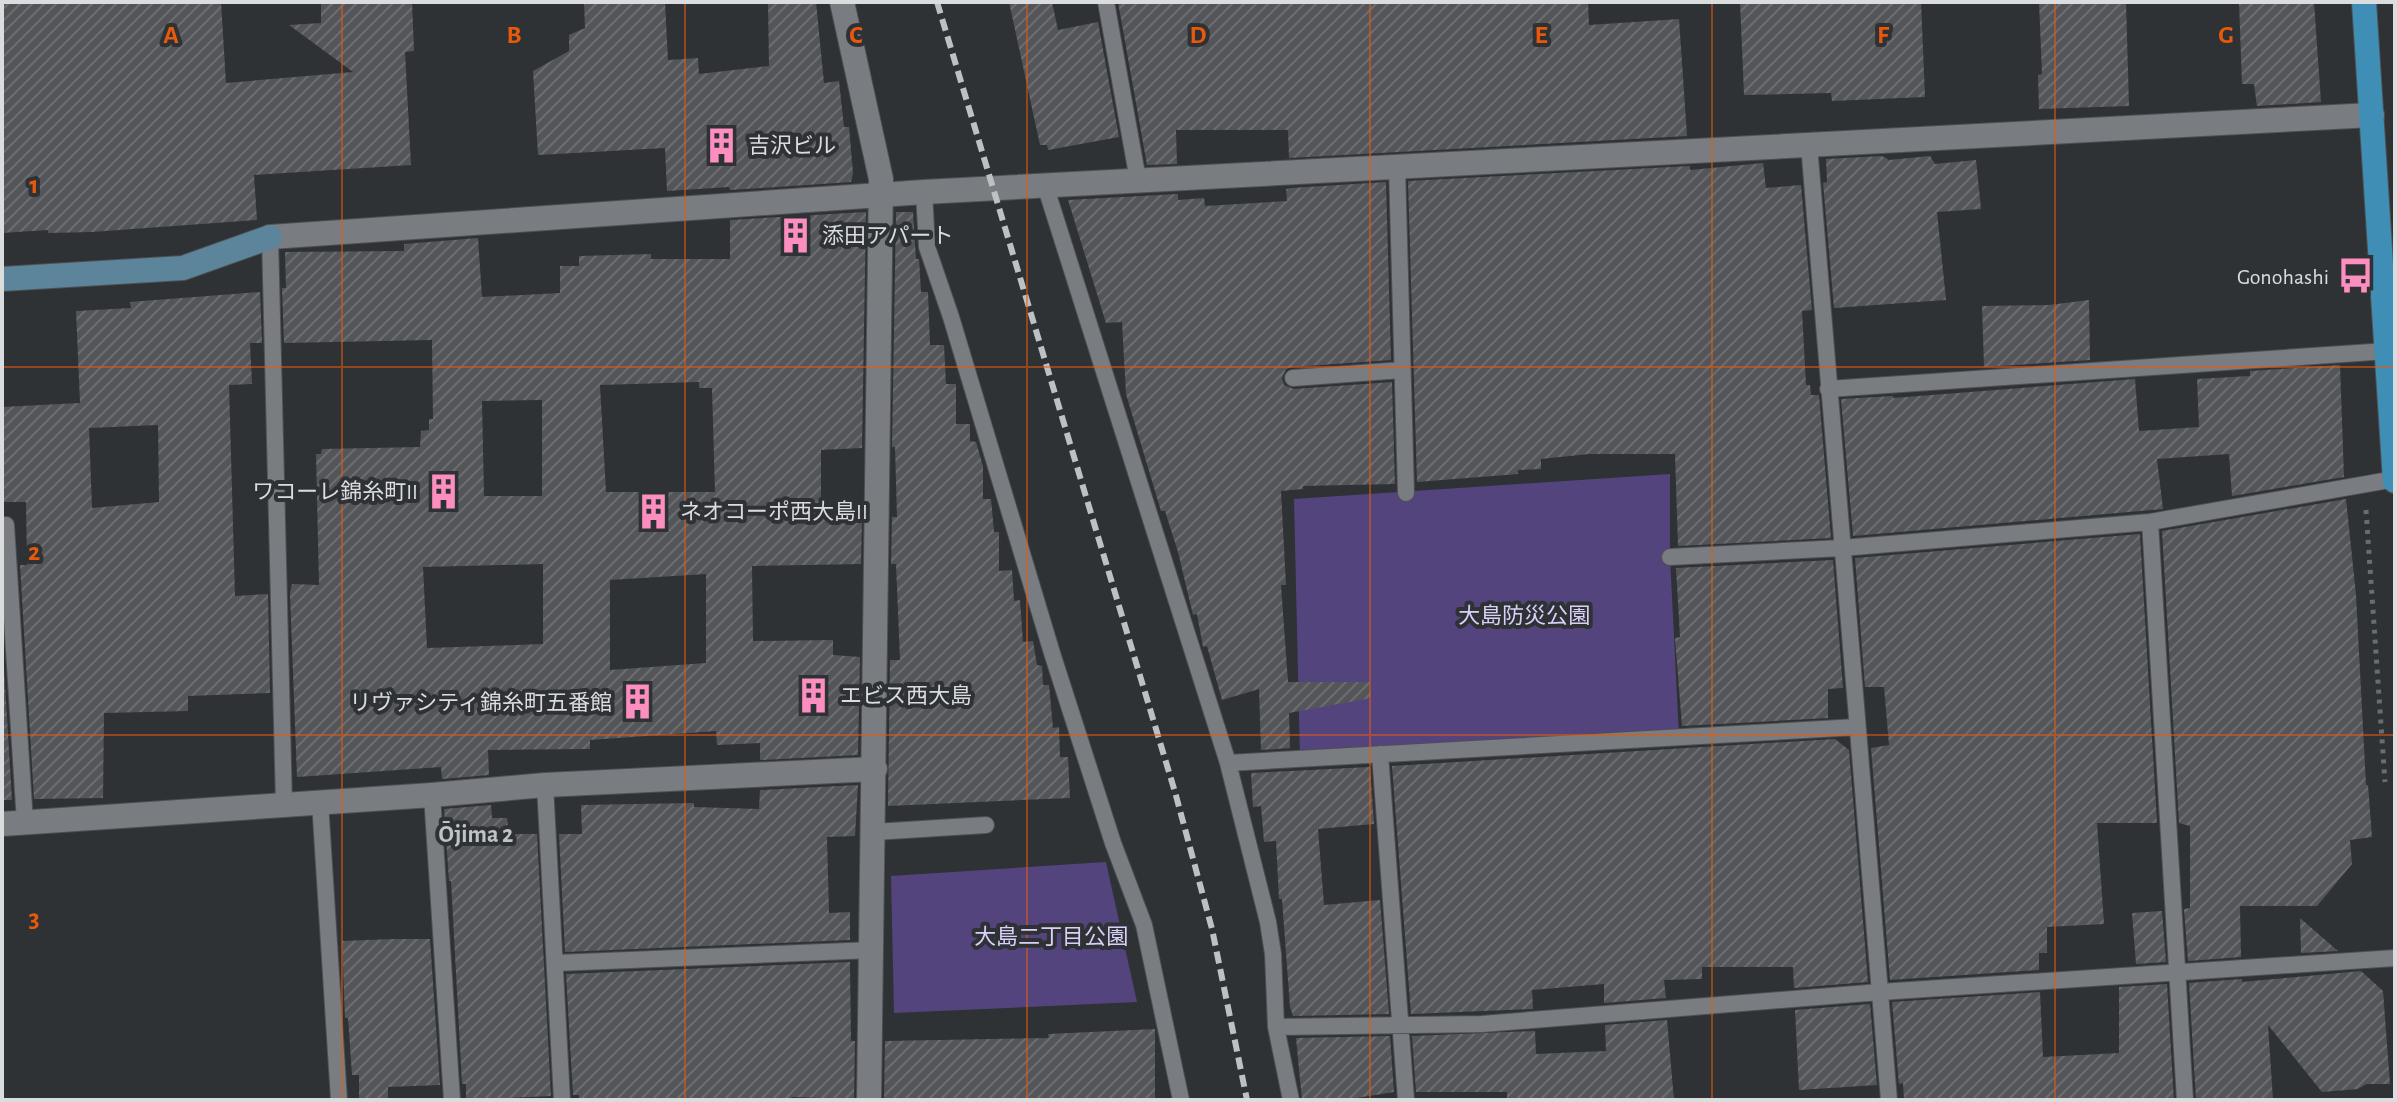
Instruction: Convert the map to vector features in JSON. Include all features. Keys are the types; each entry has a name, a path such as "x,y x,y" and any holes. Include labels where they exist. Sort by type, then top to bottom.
{"main road":[{"path":"2364,2 2395,480"}],"street":[{"path":"842,2 881,179 869,1100"},
{"path":"2,279 183,268 270,237 880,194 2372,115"},
{"path":"14,824 545,785 875,769"}],"lane":[{"path":"1106,2 1138,180"},
{"path":"1809,145 1889,1100"},
{"path":"1397,167 1406,493"},
{"path":"1045,185 1228,763 1268,922 1273,954 1276,1027 1291,1100"},
{"path":"924,192 927,247 1089,770 1144,925 1181,1100"},
{"path":"270,237 284,805"},
{"path":"1828,389 2387,351"},
{"path":"1293,378 1402,370"},
{"path":"1670,557 1842,548 2150,522 2395,480"},
{"path":"2150,522 2185,1100"},
{"path":"2,525 6,525 14,824"},
{"path":"1228,763 1857,727"},
{"path":"1380,754 1406,1100"},
{"path":"545,785 562,1100"},
{"path":"432,795 452,1100"},
{"path":"320,802 339,1100"},
{"path":"874,832 986,825"},
{"path":"556,963 873,950"},
{"path":"1276,1027 1482,1024 1880,992 2395,958"}],"green space":[{"name":"大島防災公園","path":"1670,474 1670,557 1679,737 1300,759 1294,499"},
{"name":"大島二丁目公園","path":"1106,862 1137,1002 894,1013 891,876"}],"building":[{"path":"2,2 221,2 226,83 353,72 289,25 321,23 321,2 412,2 414,51 405,52 411,165 254,175 257,220 92,232 48,233 48,230 2,233"},
{"path":"584,2 665,2 668,60 698,58 699,74 769,66 768,2 816,2 824,83 839,81 844,127 849,127 851,182 667,191 665,148 538,155 533,71 569,51 569,35 585,28"},
{"path":"1009,2 1052,2 1058,30 1098,22 1119,137 1048,150 1047,145 1040,145"},
{"path":"1118,2 1588,2 1589,25 1679,19 1687,136 1289,158 1288,130 1176,130 1177,164 1147,165"},
{"path":"1740,2 1921,2 1925,97 1832,101 1831,93 1744,95"},
{"path":"2039,2 2126,2 2129,106 2039,109 2038,75 2042,74"},
{"path":"2239,2 2314,2 2321,102 2257,106 2254,84 2242,84"},
{"path":"1882,156 1889,160 1930,156 1935,164 1976,160 1981,209 1937,212 1946,300 1834,308 1823,183 1827,182 1826,159"},
{"path":"1763,163 1766,188 1801,185 1812,310 1802,311 1806,385 1810,385 1811,395 1819,395 1831,538 1678,546 1675,454 1589,454 1541,459 1541,469 1518,470 1518,474 1417,482 1408,181 1690,166 1690,170"},
{"path":"1386,182 1391,360 1292,367 1286,369 1282,378 1284,385 1294,389 1392,382 1395,484 1303,486 1303,489 1281,491 1286,585 1281,585 1288,682 1369,682 1371,698 1289,713 1290,748 1261,750 1259,689 1222,700 1207,646 1203,647 1197,614 1193,615 1178,552 1165,511 1161,511 1126,394 1122,322 1106,323 1068,200 1178,194 1178,200 1204,198 1205,206 1287,201 1286,189 1291,188"},
{"path":"866,212 862,448 821,450 821,518 862,518 861,564 752,566 753,641 833,640 833,655 860,657 858,755 760,760 760,743 717,745 716,731 590,740 590,749 488,750 489,775 442,779 441,767 297,777 290,593 292,584 319,585 316,454 321,454 322,449 420,447 421,431 429,430 429,419 433,419 432,340 284,343 282,288 286,288 285,252 404,251 404,244 478,238 482,297 560,293 560,266 579,266 579,256 651,254 651,259 730,259 730,220","holes":["699,382 699,388 712,388 715,492 606,492 600,385","542,400 542,496 484,496 482,401","543,564 543,644 427,648 423,567","706,574 706,663 610,670 610,580"]},
{"path":"896,212 913,212 921,292 928,292 930,345 944,345 946,384 956,384 956,424 970,424 970,441 976,442 983,466 983,499 991,499 994,532 999,532 999,571 1012,570 1014,601 1020,600 1023,642 1033,641 1037,665 1042,666 1043,685 1049,685 1053,728 1059,727 1060,757 1068,757 1070,798 888,806 890,660 900,660 896,564 891,564 892,517 897,517 895,447 892,447"},
{"path":"260,292 262,343 250,343 252,384 229,385 235,596 268,594 270,693 188,696 188,711 104,713 103,798 34,799 20,565 27,565 26,502 2,502 2,407 80,403 76,311 131,308 130,302","holes":["158,425 159,502 92,508 89,428"]},
{"path":"2089,300 2090,360 1984,367 1982,306 2049,305"},
{"path":"2340,365 2344,477 2232,496 2229,454 2157,459 2163,509 1853,536 1841,399 1893,398 2135,379 2139,431 2199,427 2197,379 2250,376 2250,371"},
{"path":"2346,499 2356,595 2366,785 2372,837 2350,840 2352,864 2317,906 2240,906 2241,957 2188,961 2184,909 2190,908 2190,826 2179,823 2162,531"},
{"path":"2140,534 2157,823 2097,823 2104,924 2047,927 2047,953 2039,953 2039,970 1890,980 1871,748 1889,745 1884,687 1865,687 1855,558"},
{"path":"1833,560 1843,688 1828,689 1828,718 1682,726 1675,638 1680,637 1676,568"},
{"path":"2,635 12,800 2,800"},
{"path":"1835,739 1849,750 1868,982 1794,988 1793,967 1702,967 1702,979 1664,980 1666,998 1604,1003 1604,984 1532,990 1533,1009 1411,1014 1392,766"},
{"path":"1370,767 1374,824 1318,829 1324,905 1380,900 1389,1014 1293,1016 1282,899 1279,899 1276,841 1264,842 1261,806 1253,807 1251,773"},
{"path":"858,785 855,836 827,837 829,913 850,912 850,940 565,952 559,834 582,834 581,805 694,803 694,807 759,809 760,790"},
{"path":"491,805 492,818 507,818 509,834 537,834 551,1096 466,1100 466,1084 462,1084 444,809"},
{"path":"2162,911 2166,962 2136,964 2132,913"},
{"path":"2300,918 2338,951 2301,953"},
{"path":"430,939 440,1085 388,1087 388,1100 359,1100 359,1075 352,1075 348,1018 345,1018 342,941"},
{"path":"850,962 851,1041 855,1041 854,1099 579,1100 579,1095 573,1095 566,974"},
{"path":"2361,971 2383,991 2390,1084 2366,1084 2358,1089 2322,1092 2268,1025 2273,1100 2196,1100 2189,983 2242,979 2242,982"},
{"path":"2167,984 2174,1100 1904,1100 1903,1083 1899,1084 1892,1002 2040,992 2043,1057 2119,1053 2119,987"},
{"path":"1870,1004 1877,1085 1799,1090 1795,1010"},
{"path":"1667,1020 1674,1100 1507,1100 1507,1092 1416,1092 1412,1036 1535,1031 1536,1054 1606,1051 1605,1025"},
{"path":"1155,1029 1155,1100 884,1100 885,1041 1049,1038 1048,1034"},
{"path":"1390,1036 1394,1092 1344,1100 1302,1100 1296,1038"}],"railway":[{"path":"937,2 1175,792 1212,929 1247,1100"}],"place":[{"name":"吉沢ビル","path":"722,145"},
{"name":"添田アパート","path":"796,235"},
{"name":"Gonohashi","path":"2355,276"},
{"name":"ワコーレ錦糸町II","path":"444,491"},
{"name":"ネオコーポ西大島II","path":"654,511"},
{"name":"エビス西大島","path":"814,695"},
{"name":"リヴァシティ錦糸町五番館","path":"638,702"}],"district":[{"name":"Ōjima 2","path":"476,834"}]}
